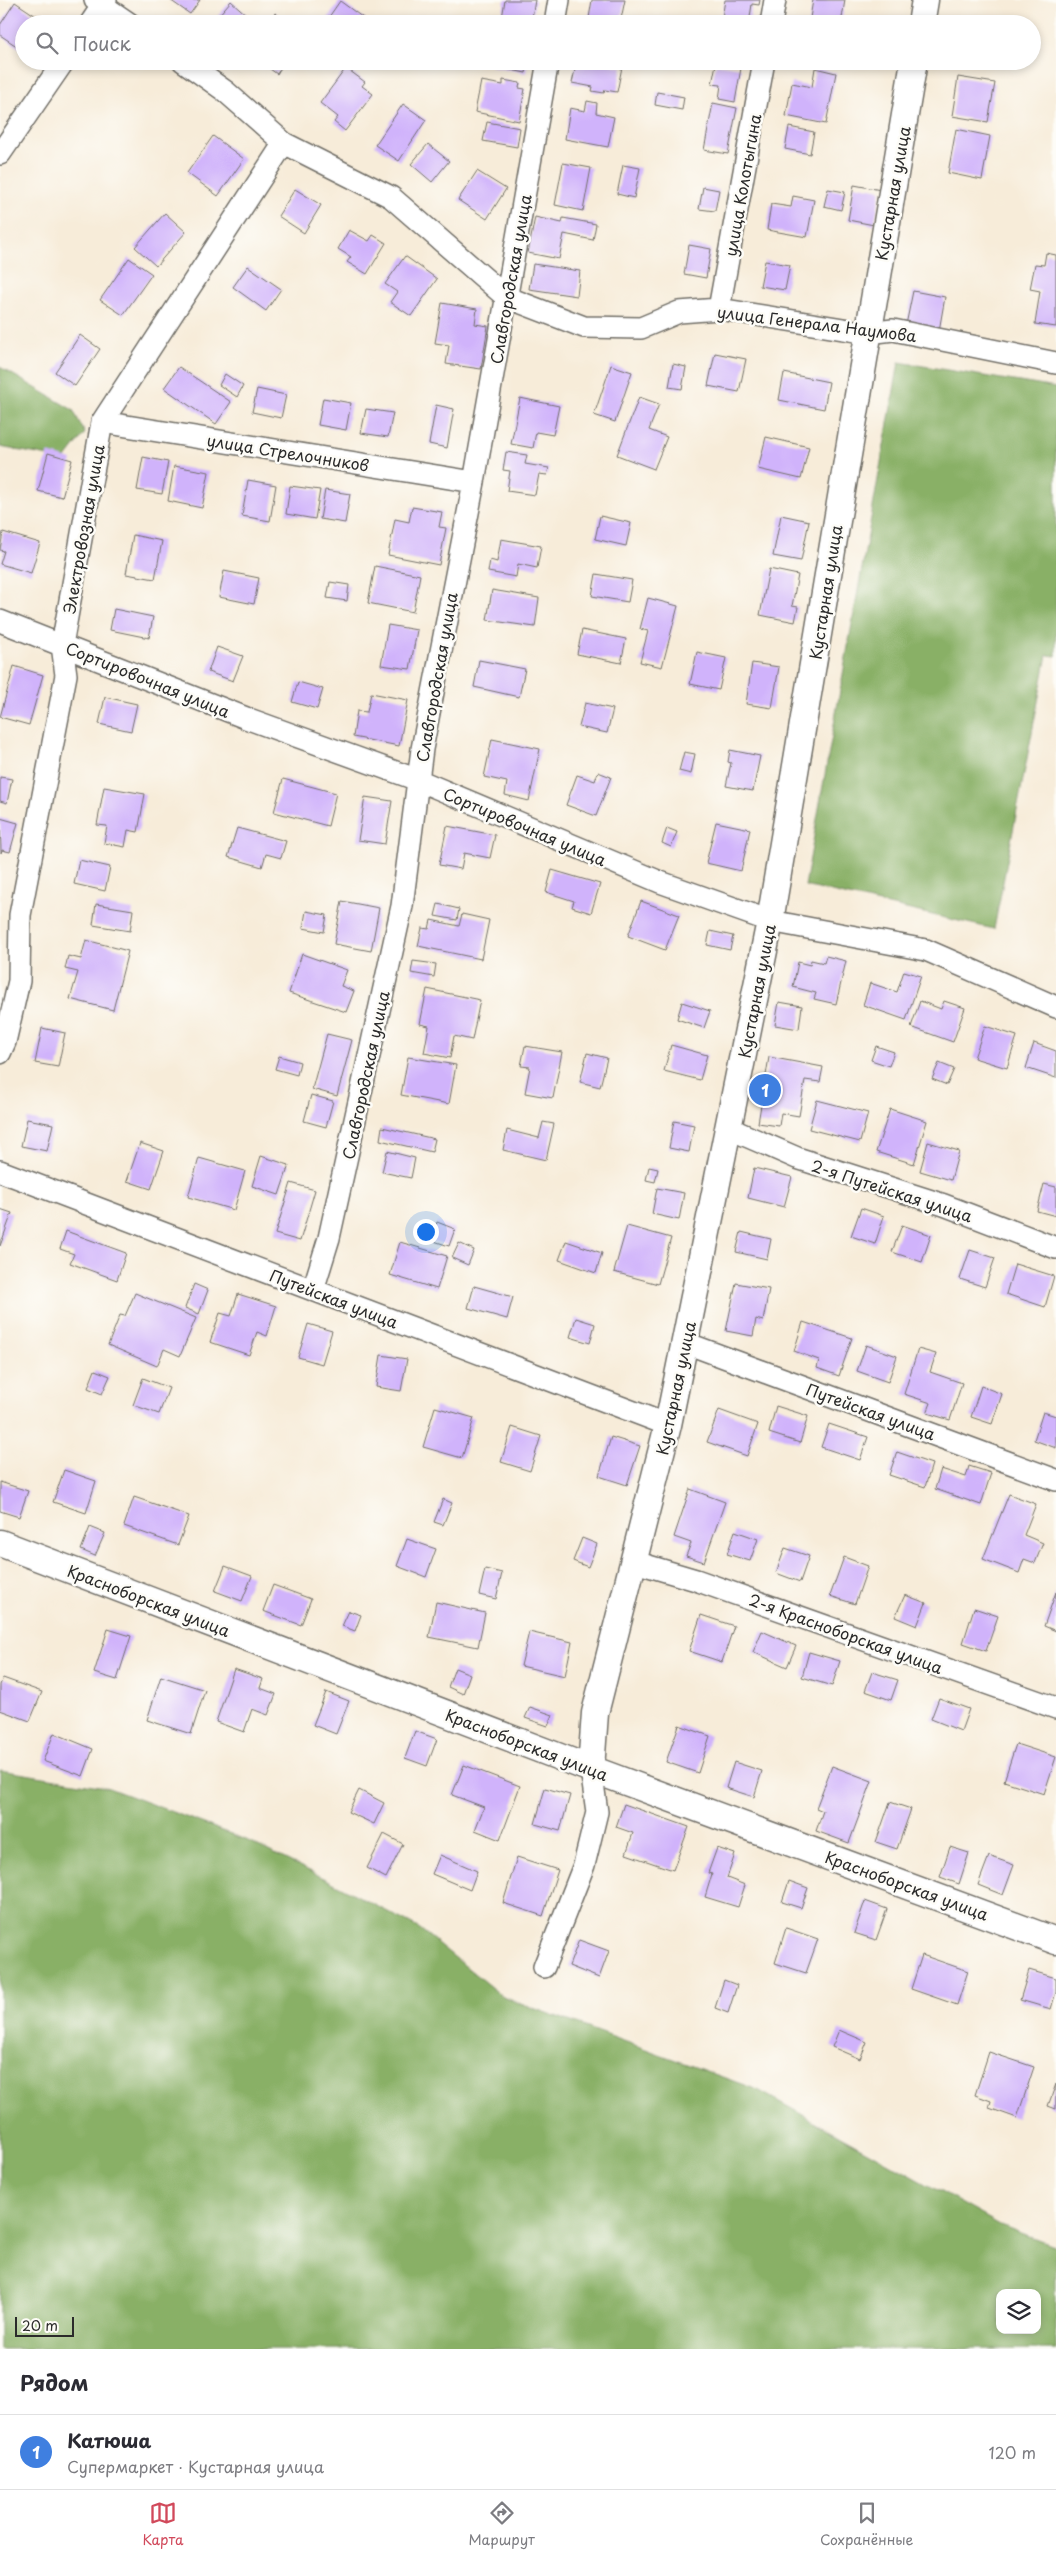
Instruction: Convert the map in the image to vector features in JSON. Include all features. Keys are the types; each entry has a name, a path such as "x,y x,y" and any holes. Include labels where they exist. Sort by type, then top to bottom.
{"street":[{"path":"556,15 559,0"},
{"path":"772,15 775,0"},
{"path":"922,15 925,0"},
{"path":"94,15 101,2 118,15"},
{"path":"0,154 58,70"},
{"name":"улица Генерала Наумова","path":"196,70 225,91 284,143 391,197 506,297 584,326 641,328 680,312 719,308 868,333 892,330 1056,363"},
{"name":"Славгородская улица","path":"313,1290 329,1238 402,906 424,739 474,482 546,70"},
{"name":"улица Колотыгина","path":"719,308 762,70"},
{"name":"Кустарная улица","path":"544,1967 584,1865 597,1812 591,1769 594,1713 635,1562 668,1425 770,922 912,70"},
{"name":"Электровозная улица","path":"0,1052 5,1042 19,982 20,915 66,675 62,645 102,422 284,143"},
{"name":"улица Стрелочников","path":"102,422 474,482"},
{"name":"Сортировочная улица","path":"0,621 246,718 418,780 660,882 770,922 926,950 1056,1007"},
{"name":"2-я Путейская улица","path":"728,1128 797,1158 944,1205 1056,1248"},
{"name":"Путейская улица","path":"0,1171 668,1425"},
{"name":"Путейская улица","path":"686,1343 1056,1480"},
{"name":"Красноборская улица","path":"0,1543 591,1769 1056,1940"},
{"name":"2-я Красноборская улица","path":"635,1562 696,1580 1056,1708"}],"green space":[{"path":"899,362 1056,388 1056,656 1047,655 994,929 805,886"},
{"path":"0,367 73,410 85,433 65,459 0,447"},
{"path":"0,1770 106,1787 244,1839 328,1880 420,1929 503,1997 758,2090 1000,2225 1056,2246 1056,2349 0,2349"}],"building":[{"path":"170,0 200,0 190,14"},
{"path":"505,0 535,0 532,15 502,15"},
{"path":"592,0 625,0 622,15 590,15"},
{"path":"725,0 760,0 759,5 752,4 750,15 722,15"},
{"path":"813,0 845,0 842,15 810,15"},
{"path":"231,1 247,15 219,15"},
{"path":"340,1 359,15 330,15"},
{"path":"15,2 34,15 15,15 15,45 0,35 0,25"},
{"path":"271,70 279,70 277,74"},
{"path":"345,70 349,70 365,82 362,86 373,94 345,131 334,122 338,117 320,103"},
{"path":"511,70 526,70 526,73"},
{"path":"575,70 621,70 617,92 605,90 604,93 592,91 593,87 572,83"},
{"path":"715,70 741,70 735,102 719,99 721,85 712,84"},
{"path":"815,70 836,73 826,124 786,116 792,83 812,87"},
{"path":"958,77 995,83 988,122 952,116"},
{"path":"503,80 520,83 519,88 525,89 519,121 475,112 481,81 503,85"},
{"path":"657,92 684,97 682,110 655,105"},
{"path":"587,101 597,103 596,113 614,117 608,147 565,139 570,108 585,111"},
{"path":"713,103 737,108 728,154 704,150"},
{"path":"403,104 426,120 399,161 375,145"},
{"path":"487,122 520,128 517,147 483,141"},
{"path":"789,127 814,132 810,154 785,149"},
{"path":"956,129 990,136 982,180 948,173"},
{"path":"213,136 244,159 218,196 187,173"},
{"path":"428,144 449,161 432,182 411,164"},
{"path":"563,163 591,168 583,211 555,205"},
{"path":"623,165 640,168 634,198 617,194"},
{"path":"477,171 506,189 487,219 458,200"},
{"path":"854,185 881,190 874,225 848,220"},
{"path":"703,187 719,190 715,211 699,209"},
{"path":"295,189 321,205 304,233 278,216"},
{"path":"828,189 845,192 841,210 824,206"},
{"path":"793,196 814,200 807,237 767,230 771,204 791,207"},
{"path":"165,213 186,232 156,266 135,247"},
{"path":"535,217 562,223 563,218 596,224 593,240 564,234 559,259 528,253"},
{"path":"349,230 369,241 373,235 386,243 367,274 347,262 351,257 338,249"},
{"path":"689,245 711,249 706,278 684,274"},
{"path":"1046,253 1056,255 1056,327 1035,324 1040,291 1030,289 1035,264 1044,265"},
{"path":"405,256 437,279 411,316 390,302 397,292 385,284"},
{"path":"129,258 152,274 123,315 100,300"},
{"path":"765,261 790,265 785,290 760,286"},
{"path":"533,264 580,271 577,296 529,289"},
{"path":"248,266 281,289 266,311 233,287"},
{"path":"913,291 945,297 939,331 906,325"},
{"path":"442,303 477,309 475,324 488,326 481,369 446,364 449,345 435,343"},
{"path":"80,335 100,349 75,386 55,372"},
{"path":"715,353 746,359 739,392 708,386"},
{"path":"673,364 686,367 682,389 669,387"},
{"path":"611,365 632,372 615,422 594,415"},
{"path":"179,367 231,402 216,424 164,388"},
{"path":"784,373 829,382 824,409 779,400"},
{"path":"225,374 243,386 237,397 219,385"},
{"path":"257,389 286,395 281,418 252,412"},
{"path":"639,397 659,404 649,430 667,437 654,469 617,455"},
{"path":"323,398 351,403 346,430 318,425"},
{"path":"520,398 559,406 553,435 536,432 533,448 511,444"},
{"path":"436,405 454,409 447,448 429,444"},
{"path":"366,409 393,413 388,437 361,433"},
{"path":"766,437 809,447 801,479 758,469"},
{"path":"506,452 527,455 525,464 549,468 547,475 539,474 535,495 507,491 510,471 503,470"},
{"path":"48,453 72,460 62,497 38,491"},
{"path":"143,457 168,462 162,494 137,490"},
{"path":"174,466 209,472 202,508 168,501"},
{"path":"248,480 276,485 270,521 242,516"},
{"path":"290,486 320,490 315,519 286,514"},
{"path":"325,490 350,494 345,523 320,519"},
{"path":"412,507 442,512 439,527 446,528 439,565 388,555 395,519 409,522"},
{"path":"781,515 809,521 801,561 773,556"},
{"path":"600,516 631,523 626,546 595,539"},
{"path":"3,532 40,543 31,573 0,564 4,551 0,550"},
{"path":"133,535 162,541 155,579 126,574"},
{"path":"501,539 541,546 537,568 518,564 516,577 488,572 490,560 497,562"},
{"path":"375,566 420,575 413,612 368,603"},
{"path":"769,569 798,575 792,606 798,607 795,622 760,615"},
{"path":"224,571 259,578 254,604 219,597"},
{"path":"596,574 632,580 628,602 592,596"},
{"path":"330,582 349,585 347,601 327,598"},
{"path":"492,590 539,598 535,627 487,620"},
{"path":"648,598 678,606 662,667 640,662 648,631 640,629"},
{"path":"114,609 153,617 149,638 110,630"},
{"path":"388,625 417,630 410,669 381,665"},
{"path":"582,630 626,639 621,663 577,654"},
{"path":"217,647 243,656 233,681 208,672"},
{"path":"697,652 726,658 719,690 690,684"},
{"path":"479,660 525,669 519,697 474,687"},
{"path":"752,663 779,667 772,708 746,704"},
{"path":"14,666 43,675 29,725 0,717"},
{"path":"298,682 323,689 317,709 292,702"},
{"path":"371,693 408,700 399,746 353,737 357,711 367,712"},
{"path":"105,697 137,704 131,731 99,724"},
{"path":"585,703 613,709 607,733 579,727"},
{"path":"492,739 540,749 529,801 505,795 507,782 484,777"},
{"path":"730,750 760,756 753,791 726,786 731,763 728,762"},
{"path":"684,752 695,754 691,774 679,771"},
{"path":"598,772 611,777 596,816 566,805 577,775 595,781"},
{"path":"0,777 12,779 7,803 0,801"},
{"path":"283,779 336,793 328,826 274,812"},
{"path":"104,787 145,794 138,832 128,830 125,847 104,843 107,826 97,825"},
{"path":"365,797 392,801 385,844 358,840"},
{"path":"0,818 18,823 10,852 2,850 1,853"},
{"path":"716,822 750,829 741,871 706,863"},
{"path":"447,826 495,835 490,858 464,853 461,869 439,865"},
{"path":"237,828 286,841 281,858 266,854 262,867 228,857"},
{"path":"667,828 677,832 671,847 662,843"},
{"path":"79,860 110,867 105,891 74,884"},
{"path":"552,870 600,884 591,913 572,907 574,901 546,892"},
{"path":"342,901 379,908 371,951 334,944"},
{"path":"641,901 679,915 665,950 628,936"},
{"path":"96,904 133,910 130,931 93,925"},
{"path":"438,904 459,909 457,920 435,916"},
{"path":"306,911 327,915 324,932 303,928"},
{"path":"462,914 489,920 481,959 418,946 422,928 429,929 431,920 459,926"},
{"path":"710,931 733,936 730,950 707,945"},
{"path":"86,940 128,951 113,1010 70,999 78,972 65,969 68,956 81,959"},
{"path":"302,954 347,970 341,986 354,991 346,1012 289,993"},
{"path":"826,956 846,961 836,1004 814,999 816,993 793,987 798,962 810,965 811,960 824,963"},
{"path":"413,961 436,964 434,977 411,973"},
{"path":"904,971 921,976 906,1020 863,1005 870,983 897,992"},
{"path":"427,989 480,1000 472,1040 454,1036 450,1058 424,1053 429,1026 420,1024"},
{"path":"920,1001 941,1009 944,1001 965,1008 953,1042 911,1027"},
{"path":"682,1002 710,1011 704,1028 677,1019"},
{"path":"779,1002 802,1006 799,1029 775,1025"},
{"path":"985,1026 1017,1036 1007,1068 974,1058"},
{"path":"42,1028 65,1033 58,1067 35,1063"},
{"path":"327,1034 352,1040 337,1096 312,1089"},
{"path":"1034,1043 1056,1051 1056,1078 1026,1068"},
{"path":"671,1045 707,1055 700,1080 664,1071"},
{"path":"525,1046 562,1052 553,1098 525,1093 530,1067 521,1066"},
{"path":"876,1046 894,1052 889,1066 871,1060"},
{"path":"587,1053 607,1058 600,1087 580,1082"},
{"path":"279,1056 300,1062 297,1075 275,1069"},
{"path":"408,1057 456,1065 449,1104 401,1095"},
{"path":"769,1057 823,1067 820,1082 805,1080 799,1116 781,1113 779,1126 758,1123"},
{"path":"939,1063 954,1069 947,1085 932,1079"},
{"path":"311,1095 333,1101 326,1127 304,1121"},
{"path":"817,1100 868,1113 860,1142 809,1129"},
{"path":"890,1109 927,1121 914,1164 876,1152"},
{"path":"27,1119 53,1124 47,1151 21,1146"},
{"path":"674,1121 694,1125 689,1152 669,1148"},
{"path":"543,1122 554,1124 546,1160 503,1150 507,1130 539,1138"},
{"path":"382,1127 435,1139 432,1152 380,1140"},
{"path":"928,1142 959,1151 951,1180 920,1171"},
{"path":"140,1143 164,1151 151,1189 127,1181"},
{"path":"387,1151 415,1158 411,1178 382,1172"},
{"path":"261,1156 289,1165 279,1195 252,1186"},
{"path":"199,1158 245,1171 234,1210 188,1197"},
{"path":"649,1167 658,1169 655,1182 646,1180"},
{"path":"754,1168 792,1177 784,1207 748,1198"},
{"path":"291,1183 315,1190 300,1241 275,1234"},
{"path":"1044,1184 1056,1187 1056,1216 1037,1211"},
{"path":"657,1188 684,1193 679,1220 652,1214"},
{"path":"861,1208 884,1216 875,1244 851,1236"},
{"path":"0,1209 12,1213 0,1246"},
{"path":"437,1222 455,1229 449,1246 431,1240"},
{"path":"902,1225 931,1235 922,1262 892,1252"},
{"path":"627,1226 671,1238 658,1284 614,1272"},
{"path":"66,1231 126,1253 117,1280 70,1263 74,1254 60,1249"},
{"path":"741,1232 771,1239 767,1259 736,1252"},
{"path":"566,1241 602,1253 596,1273 559,1260"},
{"path":"400,1242 447,1256 437,1289 390,1275"},
{"path":"459,1243 474,1250 468,1265 452,1258"},
{"path":"970,1250 995,1258 985,1287 960,1279"},
{"path":"1015,1264 1054,1276 1045,1307 1006,1294"},
{"path":"736,1283 769,1289 763,1321 756,1319 753,1336 726,1331"},
{"path":"194,1284 208,1290 199,1314 185,1308"},
{"path":"474,1286 513,1297 507,1319 468,1308"},
{"path":"135,1293 196,1318 180,1356 164,1349 157,1366 108,1345 120,1315 125,1316"},
{"path":"238,1294 276,1306 267,1336 257,1332 249,1355 210,1342 220,1313 231,1316"},
{"path":"576,1318 595,1324 590,1343 570,1337"},
{"path":"803,1322 852,1338 839,1376 817,1368 819,1360 794,1351"},
{"path":"308,1324 332,1331 322,1364 298,1357"},
{"path":"866,1345 897,1356 888,1382 857,1371"},
{"path":"918,1349 936,1354 930,1372 962,1383 950,1420 927,1413 931,1403 904,1394"},
{"path":"381,1355 407,1359 401,1391 376,1387"},
{"path":"95,1370 110,1376 102,1394 88,1388"},
{"path":"143,1378 169,1388 159,1414 133,1405"},
{"path":"981,1386 1002,1394 992,1424 971,1417"},
{"path":"776,1406 808,1416 800,1443 769,1433"},
{"path":"435,1407 474,1418 462,1458 423,1447"},
{"path":"719,1410 758,1424 747,1456 707,1442"},
{"path":"1043,1412 1056,1416 1056,1448 1034,1440"},
{"path":"829,1424 868,1437 860,1460 821,1447"},
{"path":"512,1427 541,1436 530,1471 501,1462"},
{"path":"611,1437 640,1446 627,1485 599,1476"},
{"path":"897,1452 932,1464 925,1487 889,1475"},
{"path":"969,1466 991,1473 981,1505 935,1489 941,1469 966,1477"},
{"path":"64,1470 96,1481 86,1513 53,1502"},
{"path":"0,1482 28,1491 19,1517 0,1511"},
{"path":"690,1489 725,1502 704,1562 686,1556 691,1543 674,1537"},
{"path":"1009,1494 1036,1504 1024,1535 1043,1543 1035,1563 1024,1559 1019,1573 983,1559"},
{"path":"134,1497 189,1516 178,1545 124,1526"},
{"path":"443,1499 452,1503 443,1525 434,1522"},
{"path":"90,1527 105,1533 95,1556 81,1550"},
{"path":"735,1531 758,1539 750,1561 727,1554"},
{"path":"582,1538 597,1544 588,1567 573,1561"},
{"path":"407,1539 436,1549 426,1577 397,1566"},
{"path":"785,1548 809,1556 800,1582 776,1573"},
{"path":"844,1557 868,1566 855,1604 830,1596"},
{"path":"225,1566 252,1576 242,1601 215,1591"},
{"path":"485,1569 502,1573 496,1599 479,1595"},
{"path":"273,1585 311,1599 301,1625 263,1611"},
{"path":"1056,1592 1056,1631 1044,1626"},
{"path":"905,1595 926,1603 917,1626 895,1617"},
{"path":"436,1602 485,1613 478,1647 429,1637"},
{"path":"974,1608 998,1616 986,1651 963,1643"},
{"path":"349,1611 361,1615 355,1631 342,1626"},
{"path":"701,1615 734,1626 722,1662 689,1651"},
{"path":"108,1629 131,1636 117,1680 94,1673"},
{"path":"762,1631 796,1646 787,1667 753,1652"},
{"path":"529,1632 572,1642 565,1676 521,1666"},
{"path":"809,1652 840,1661 832,1686 802,1677"},
{"path":"455,1668 470,1674 463,1694 448,1687"},
{"path":"234,1669 263,1679 260,1688 276,1694 268,1715 252,1709 244,1732 216,1722"},
{"path":"872,1672 898,1680 891,1700 865,1691"},
{"path":"161,1676 205,1690 191,1734 147,1720"},
{"path":"3,1678 42,1692 30,1721 0,1710 0,1685"},
{"path":"326,1692 349,1701 336,1734 313,1725"},
{"path":"939,1698 969,1709 961,1731 931,1719"},
{"path":"530,1707 553,1715 548,1726 525,1718"},
{"path":"679,1725 710,1736 698,1773 666,1762"},
{"path":"415,1731 437,1739 427,1766 405,1758"},
{"path":"54,1733 93,1749 83,1776 43,1761"},
{"path":"1016,1744 1056,1757 1044,1794 1004,1781"},
{"path":"734,1762 762,1771 754,1797 726,1788"},
{"path":"464,1765 520,1786 500,1840 475,1830 484,1807 452,1795"},
{"path":"832,1766 872,1781 849,1843 816,1831 823,1811 816,1808"},
{"path":"545,1788 570,1795 560,1831 535,1824"},
{"path":"359,1790 384,1803 374,1824 348,1812"},
{"path":"890,1802 911,1809 897,1849 876,1842"},
{"path":"624,1804 689,1827 673,1870 626,1854 633,1833 616,1827"},
{"path":"384,1834 403,1844 386,1878 367,1868"},
{"path":"950,1847 969,1853 959,1884 940,1877"},
{"path":"717,1848 735,1854 727,1878 745,1885 738,1907 705,1897 712,1874 708,1873"},
{"path":"440,1855 477,1871 470,1890 432,1874"},
{"path":"989,1856 1014,1865 1003,1895 978,1885"},
{"path":"517,1857 558,1870 543,1916 503,1903"},
{"path":"789,1881 808,1888 801,1908 782,1902"},
{"path":"865,1901 887,1909 876,1940 854,1933"},
{"path":"786,1928 818,1939 806,1973 775,1963"},
{"path":"579,1940 609,1951 599,1978 569,1966"},
{"path":"922,1955 968,1971 957,2005 911,1989"},
{"path":"1029,1970 1056,1978 1056,1992 1051,2009 1020,2000"},
{"path":"724,1980 737,1985 728,2013 715,2008"},
{"path":"839,2030 867,2042 860,2059 832,2047"},
{"path":"989,2052 1034,2067 1017,2118 989,2108 991,2101 975,2095"},
{"path":"1056,2084 1056,2109 1048,2106"}],"place":[{"name":"Катюша","path":"765,1090"}]}
